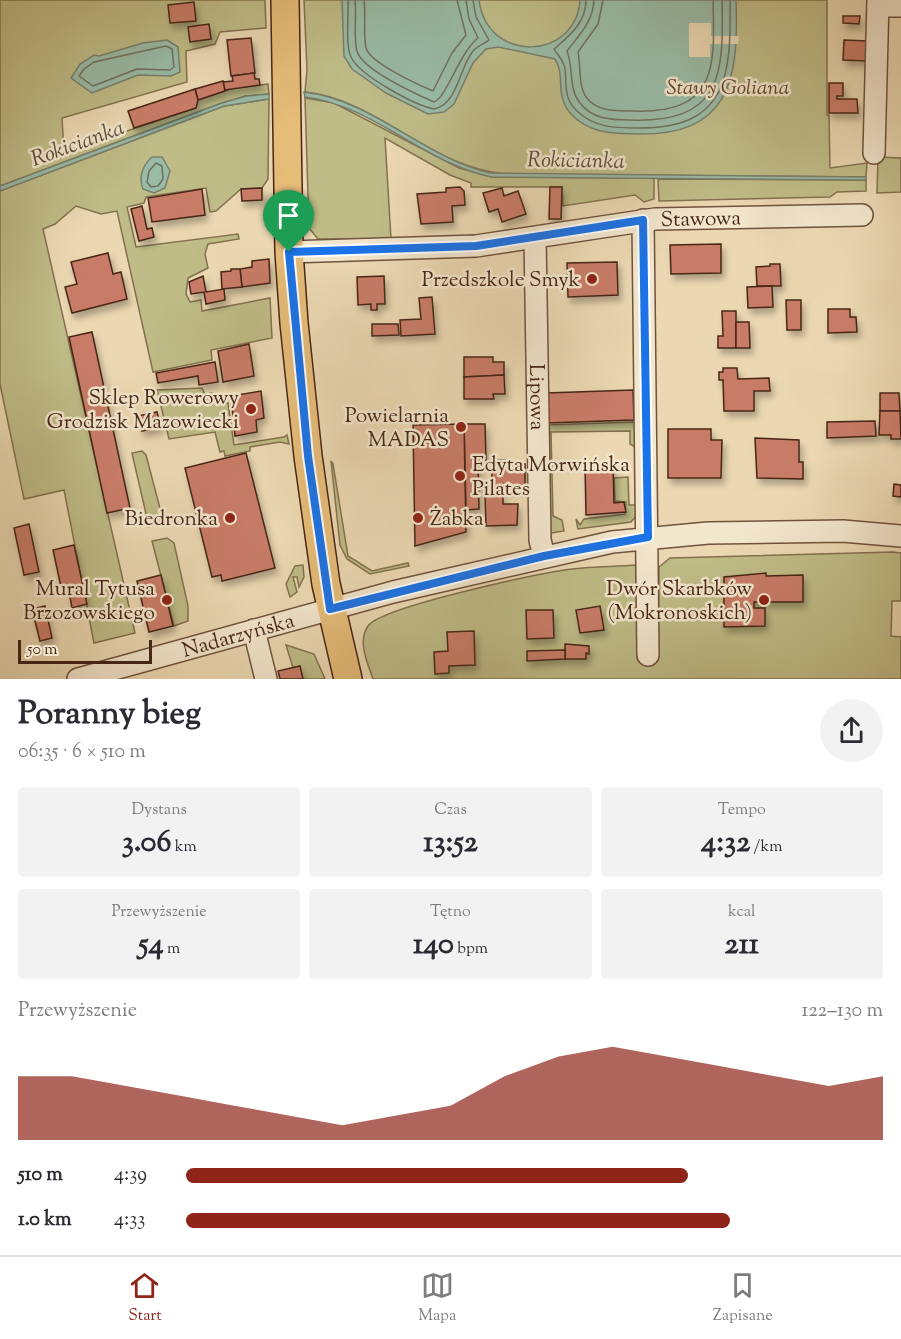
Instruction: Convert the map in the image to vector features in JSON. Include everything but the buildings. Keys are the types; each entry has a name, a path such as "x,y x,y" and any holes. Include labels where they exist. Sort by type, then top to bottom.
{"main road":[{"path":"285,0 289,252 308,456 330,609 344,674"}],"street":[{"path":"874,153 878,3 901,6"},
{"name":"Stawowa","path":"289,252 476,246 643,220 862,215"},
{"path":"643,220 648,655"},
{"name":"Lipowa","path":"535,238 540,540 544,556"},
{"name":"Nadarzyńska","path":"78,679 330,609 544,556 648,537 843,531 901,536"},
{"path":"254,630 266,679"}],"green space":[{"path":"0,0 265,0 266,28 220,32 215,44 186,51 187,82 62,118 64,152 196,108 198,100 234,88 268,84 269,94 246,96 222,103 0,186"},
{"name":"Stawy Goliana","path":"304,0 827,0 827,115 829,115 830,168 867,163 866,177 510,174 482,170 431,149 358,107 332,97 305,92 307,70"},
{"path":"305,98 334,103 459,168 492,177 654,178 654,199 644,202 635,195 563,206 562,187 471,187 471,183 450,175 385,138 391,239 318,239 309,228"},
{"path":"269,99 268,179 262,188 241,189 216,211 210,212 206,188 146,197 144,203 127,207 136,247 238,234 239,239 208,244 205,254 208,268 188,278 186,294 190,302 201,300 202,311 270,298 272,338 211,350 212,360 153,372 117,211 101,214 76,206 55,224 43,229 135,633 94,643 64,490 24,499 0,384 0,191 224,106"},
{"path":"878,157 901,158 901,192 877,193"},
{"path":"658,179 866,180 866,191 837,192 830,197 659,201"},
{"path":"202,388 205,394 213,393 221,403 228,403 234,445 287,435 289,444 280,442 250,447 250,451 225,456 224,451 220,452 215,432 169,439 157,390"},
{"path":"635,422 635,447 630,444 630,431 551,432 553,516 562,520 564,531 545,534 545,425"},
{"path":"142,451 146,455 162,516 160,522 149,527 132,453"},
{"path":"331,461 348,556 372,571 408,563 409,566 370,574 347,559 340,545"},
{"path":"628,477 629,505 637,505 637,515 631,522 578,529 576,519 580,525 584,519 625,514 626,502 615,501 614,478"},
{"path":"167,538 174,543 188,606 188,621 174,626 152,541"},
{"path":"901,553 901,601 892,601 891,636 901,637 901,679 373,679 364,653 363,638 368,626 379,618 400,610 459,593 547,573 582,568 637,565 638,660 658,660 659,567 670,558"},
{"path":"303,565 304,577 299,587 297,577 293,577 297,592 290,597 286,584 295,566"},
{"path":"286,645 314,654 325,679 303,679 300,667 293,668"}],"water":[{"name":"Stawy Goliana","path":"342,0 479,0 485,21 498,36 513,44 531,47 548,44 564,35 575,20 580,0 736,0 735,55 730,78 722,98 709,114 691,126 666,132 617,133 600,131 585,125 566,107 561,93 560,72 555,59 498,47 486,49 473,63 454,104 444,112 428,114 386,93 352,69 344,56"},
{"path":"167,40 178,47 180,72 171,76 138,75 92,93 71,78 80,64 94,55 99,56 143,43"},
{"path":"304,92 329,97 353,106 443,155 466,166 490,173 866,177 866,180 492,177 444,160 376,122 330,102 305,97"},
{"path":"269,94 269,99 224,106 0,191 0,186 222,103 246,96"},
{"path":"152,157 162,157 170,171 165,188 154,193 143,189 141,180 144,167"}],"pier":[{"path":"689,23 711,23 711,36 739,36 738,44 710,44 710,57 689,57"}],"place":[{"name":"Przedszkole Smyk","path":"592,279"},
{"name":"Sklep Rowerowy Grodzisk Mazowiecki","path":"251,409"},
{"name":"Powielarnia MADAS","path":"461,427"},
{"name":"Edyta Morwińska Pilates","path":"460,476"},
{"name":"Biedronka","path":"230,518"},
{"name":"Żabka","path":"418,518"},
{"name":"Mural Tytusa Brzozowskiego","path":"167,600"},
{"name":"Dwór Skarbków (Mokronoskich)","path":"764,600"}],"route":[{"path":"643,220 648,537 544,556 330,609 308,456 289,252 476,246 643,220"}],"water label":[{"name":"Rokicianka","path":"77,142"},
{"name":"Rokicianka","path":"576,159"}]}
